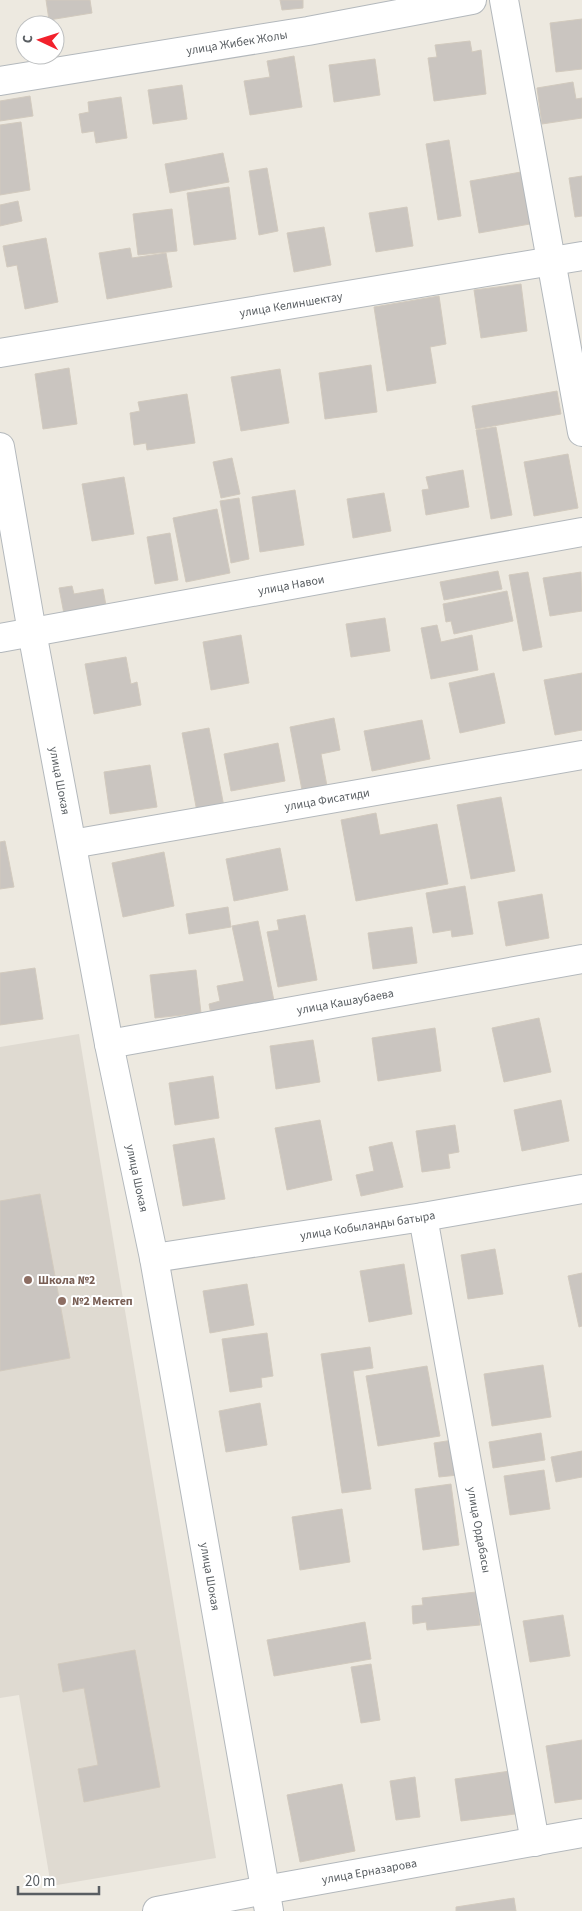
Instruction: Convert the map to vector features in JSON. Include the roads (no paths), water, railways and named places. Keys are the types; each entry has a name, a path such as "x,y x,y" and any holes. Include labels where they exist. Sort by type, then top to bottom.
{"street":[{"name":"улица Жибек Жолы","path":"0,81 308,31 472,0"},
{"path":"504,0 582,432"},
{"name":"улица Келиншектау","path":"0,353 582,256"},
{"name":"улица Шокая","path":"0,447 32,632 109,1044 154,1258 267,1900"},
{"name":"улица Навои","path":"0,638 582,532"},
{"name":"улица Фисатиди","path":"72,844 582,755"},
{"name":"улица Кашаубаева","path":"109,1044 582,959"},
{"name":"улица Кобыланды батыра","path":"154,1258 423,1217 582,1189"},
{"name":"улица Ордабасы","path":"423,1217 535,1842"},
{"name":"улица Ерназарова","path":"157,1911 267,1900 582,1833"}],"place":[{"name":"Школа №2","path":"28,1280"},
{"name":"№2 Мектеп","path":"62,1301"}]}
